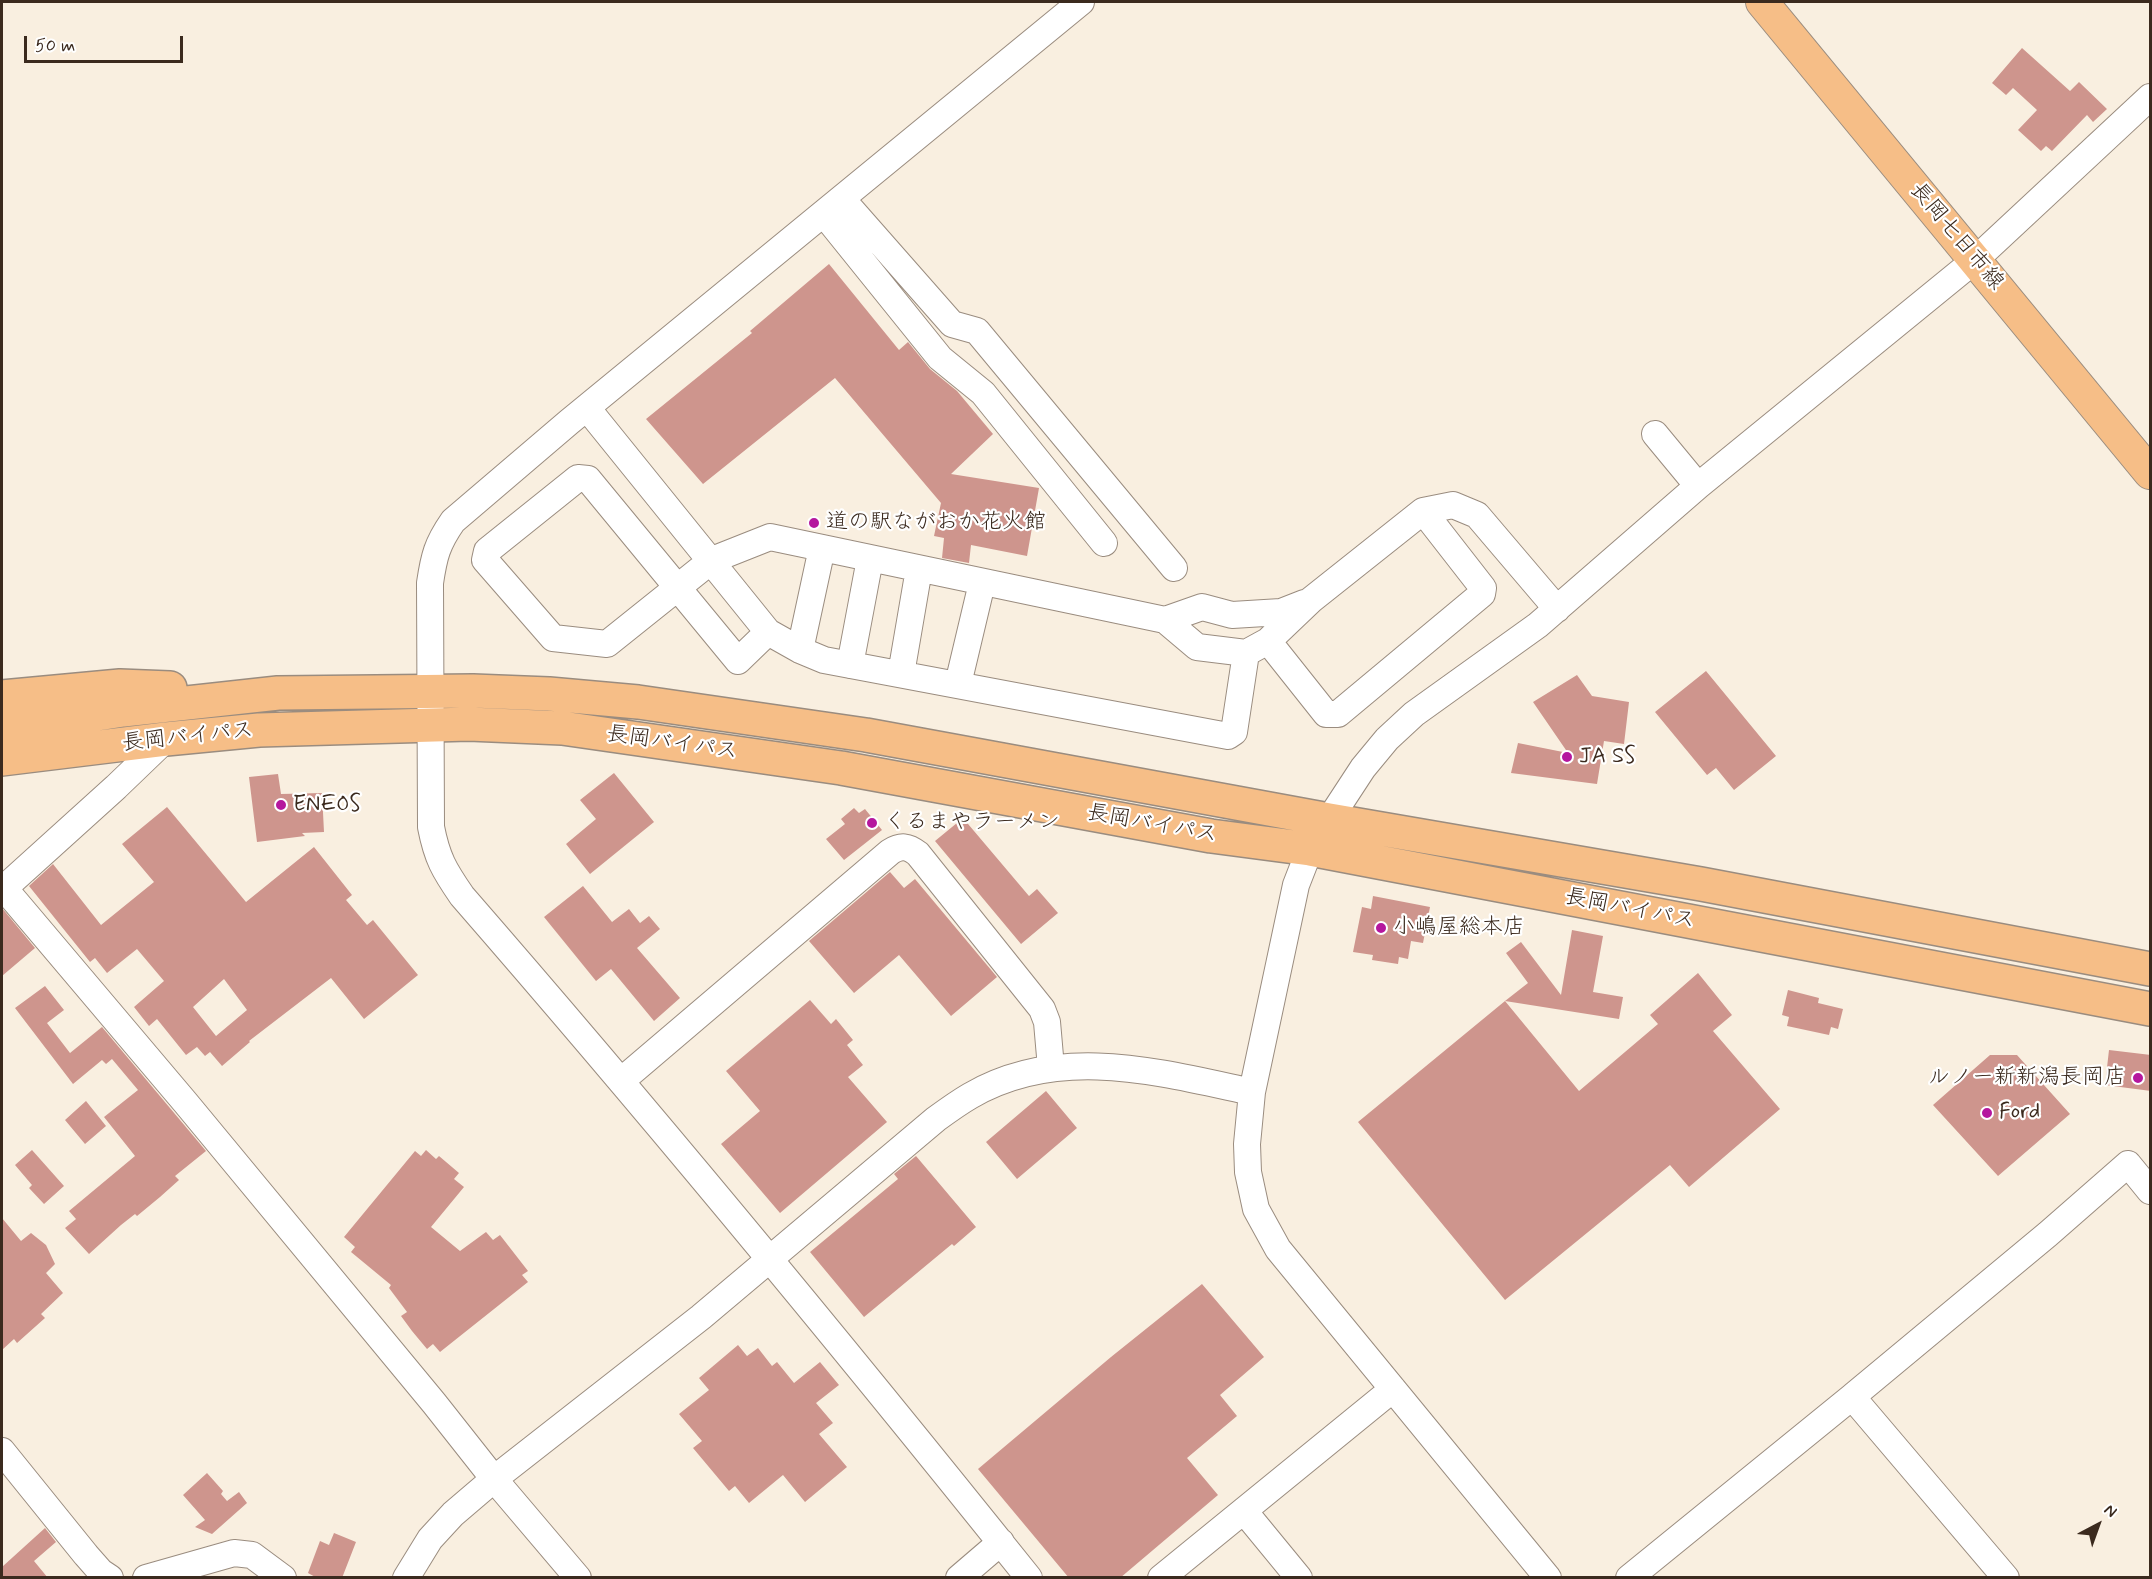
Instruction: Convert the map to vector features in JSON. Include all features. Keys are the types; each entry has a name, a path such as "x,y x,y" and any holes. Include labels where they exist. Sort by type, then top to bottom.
{"highway":[{"path":"2,697 120,686 278,693"},
{"name":"長岡バイパス","path":"2,729 123,710 278,693 473,691 549,694 638,702 866,735 1329,820 1689,882 2151,969"},
{"name":"長岡バイパス","path":"2,759 165,738 259,730 430,724 562,728 840,768 1211,836 1310,849 2151,1009"},
{"path":"2,783 165,738"}],"main road":[{"name":"長岡七日市線","path":"1762,2 2151,472"}],"street":[{"path":"1029,1578 769,1258 462,896 436,853 430,827 430,583 433,558 440,541 453,522 587,408 1081,2"},
{"path":"1548,1578 1278,1249 1256,1209 1248,1172 1247,1144 1252,1092 1296,885 1310,849 1363,768 1387,738 1414,714 1491,660 1557,609 1698,486 1976,260 2151,98"},
{"path":"833,207 940,358 982,393 1104,543"},
{"path":"833,207 951,324 977,331 1174,568"},
{"path":"587,408 768,632 824,660 1228,736 1234,732 1257,647 1311,600 1423,511 1453,505 1477,514 1557,609"},
{"path":"1655,434 1698,486"},
{"path":"768,632 738,661 678,587 588,479 578,478 487,551 485,560 553,638 607,644 678,587 712,560 770,537 1165,620 1197,647 1257,647 1326,714 1338,714 1482,594 1483,588 1423,511"},
{"path":"800,650 822,548"},
{"path":"850,665 870,559"},
{"path":"901,674 919,569"},
{"path":"958,684 982,583"},
{"path":"1165,620 1202,607 1232,615 1271,613 1281,612 1311,600"},
{"path":"165,738 116,787 3,889 208,1129 435,1403 494,1479 578,1578"},
{"path":"621,1081 890,852 903,846 918,854 1042,1009 1047,1022 1051,1068"},
{"path":"405,1578 430,1539 453,1514 494,1479 700,1317 936,1119 972,1095 1006,1080 1051,1068 1091,1065 1128,1068 1252,1092"},
{"path":"1629,1578 1853,1396 2048,1234 2128,1164 2151,1191"},
{"path":"1161,1578 1393,1389"},
{"path":"1853,1396 2006,1578"},
{"path":"2,1451 94,1564 110,1578"},
{"path":"1244,1510 1299,1578"},
{"path":"959,1578 1000,1542"},
{"path":"146,1578 234,1553 252,1556 284,1578"}],"building":[{"path":"2022,48 2070,91 2079,82 2107,109 2093,122 2087,115 2052,151 2046,146 2041,151 2018,130 2037,110 2013,88 2006,95 1992,83"},
{"path":"829,264 899,350 908,342 930,369 957,391 993,434 951,474 1039,488 1027,556 971,545 969,563 942,558 944,538 934,536 941,503 835,378 703,484 646,419 752,333 750,331"},
{"path":"1706,671 1776,756 1734,790 1716,768 1707,775 1655,712"},
{"path":"1577,675 1592,696 1629,702 1624,744 1604,741 1597,784 1511,773 1518,743 1568,753 1533,702"},
{"path":"614,773 654,822 590,874 566,844 596,819 580,800"},
{"path":"278,774 281,794 322,793 324,832 302,833 305,836 257,842 249,777"},
{"path":"167,807 246,902 314,847 352,895 346,900 367,925 373,920 418,975 364,1019 331,978 249,1041 222,1066 210,1052 205,1056 197,1047 186,1055 157,1019 149,1026 134,1007 164,981 137,949 107,973 95,958 90,962 29,886 53,864 101,925 154,882 122,844","holes":["224,979 247,1010 216,1036 193,1007"]},
{"path":"854,808 859,813 865,809 882,830 844,860 826,839 845,824 841,819"},
{"path":"963,818 1029,896 1037,889 1058,913 1021,944 935,841"},
{"path":"890,872 904,888 915,879 997,977 951,1016 899,955 854,993 809,941"},
{"path":"583,886 612,922 629,909 640,923 649,916 660,929 637,948 680,998 654,1021 611,969 596,981 544,917"},
{"path":"1373,896 1430,907 1423,943 1411,941 1408,959 1399,957 1398,964 1372,960 1373,955 1353,952 1362,907 1371,909"},
{"path":"2,908 35,948 2,976"},
{"path":"1572,930 1603,936 1593,992 1623,997 1619,1019 1505,1001 1528,983 1506,953 1521,942 1561,995"},
{"path":"1698,973 1732,1015 1713,1031 1780,1109 1689,1187 1670,1165 1505,1300 1358,1122 1505,1001 1579,1091 1658,1024 1650,1015"},
{"path":"45,986 64,1010 47,1023 70,1053 102,1027 206,1151 175,1176 179,1180 160,1197 137,1216 135,1214 121,1225 89,1254 65,1228 76,1219 69,1211 135,1156 104,1117 138,1090 112,1059 106,1064 102,1060 73,1084 15,1008"},
{"path":"1788,990 1819,998 1818,1003 1843,1009 1838,1029 1831,1027 1829,1035 1787,1026 1789,1017 1782,1015"},
{"path":"810,1000 831,1024 836,1019 853,1040 847,1045 863,1065 848,1077 887,1122 780,1213 721,1144 760,1111 726,1071"},
{"path":"2109,1050 2151,1055 2151,1091 2105,1085"},
{"path":"1990,1055 2017,1055 2070,1114 1998,1176 1933,1105"},
{"path":"1046,1091 1077,1128 1017,1179 986,1142"},
{"path":"86,1101 106,1126 85,1144 65,1120"},
{"path":"32,1150 64,1186 44,1204 29,1188 32,1185 15,1165"},
{"path":"426,1150 436,1159 439,1156 459,1173 454,1179 464,1187 431,1227 460,1251 486,1232 493,1240 500,1235 528,1271 522,1275 528,1282 440,1352 433,1344 427,1349 401,1316 407,1312 389,1288 391,1285 351,1252 355,1247 344,1237 415,1151 421,1156"},
{"path":"916,1156 976,1227 864,1317 810,1252 898,1179 894,1174"},
{"path":"2,1218 21,1241 31,1233 46,1245 55,1264 46,1273 63,1293 41,1314 45,1318 17,1343 14,1339 2,1350"},
{"path":"1202,1284 1264,1357 1220,1395 1237,1416 1187,1458 1218,1495 1120,1578 1069,1578 978,1469"},
{"path":"738,1345 747,1356 758,1348 772,1366 777,1362 794,1383 820,1362 839,1385 816,1403 833,1423 819,1434 847,1467 805,1502 783,1475 749,1503 735,1486 729,1491 693,1448 702,1441 679,1414 709,1390 699,1378"},
{"path":"207,1473 223,1491 221,1494 227,1501 239,1492 247,1503 212,1534 195,1527 205,1520 183,1495"},
{"path":"45,1528 56,1542 34,1561 48,1578 2,1578 2,1567"},
{"path":"334,1533 356,1542 342,1578 317,1578 308,1573 320,1541 329,1545"}],"place":[{"name":"道の駅ながおか花火館","path":"814,523"},
{"name":"JA SS","path":"1567,757"},
{"name":"ENEOS","path":"281,805"},
{"name":"くるまやラーメン","path":"872,823"},
{"name":"小嶋屋総本店","path":"1381,928"},
{"name":"ルノー新新潟長岡店","path":"2138,1078"},
{"name":"Ford","path":"1987,1113"}]}
